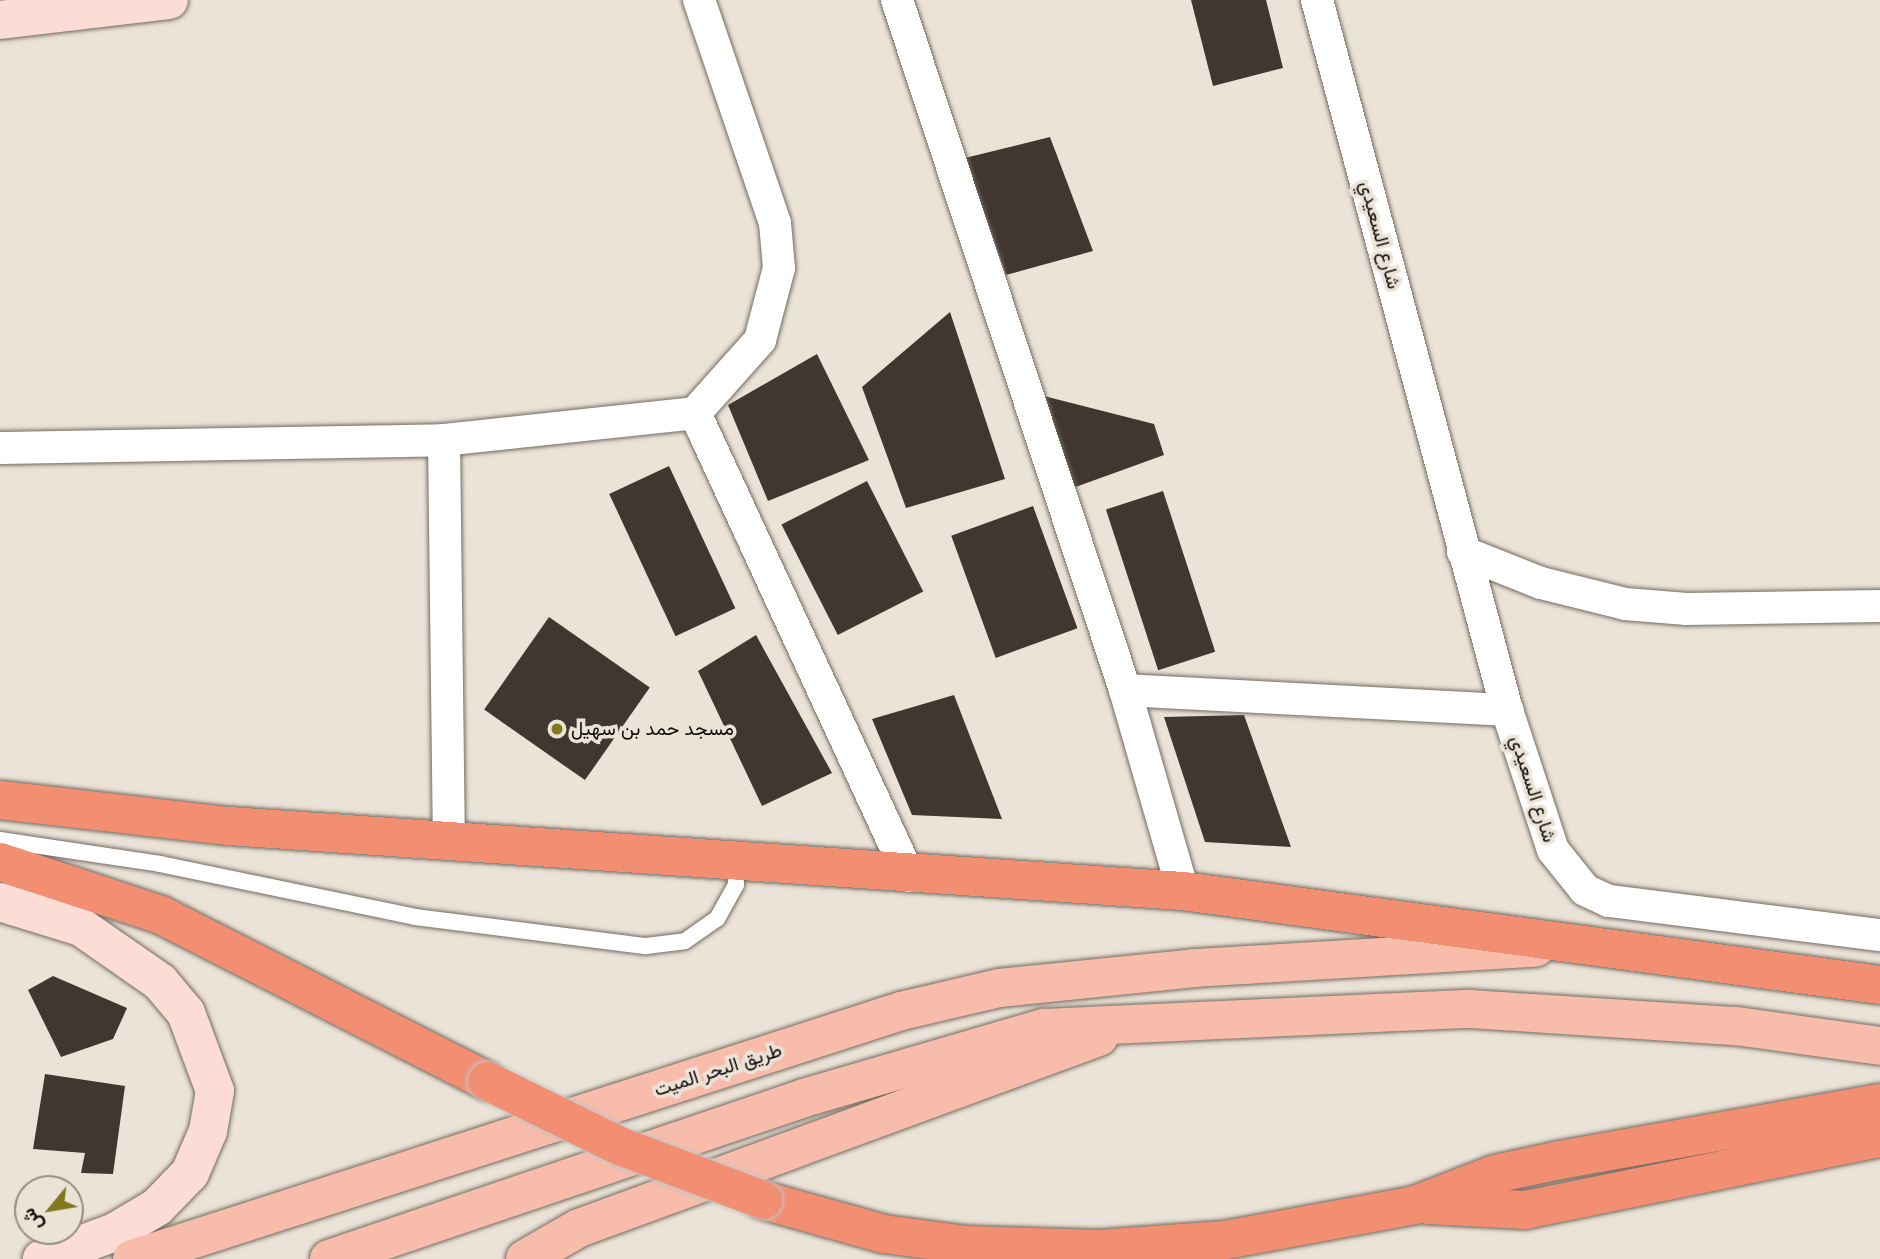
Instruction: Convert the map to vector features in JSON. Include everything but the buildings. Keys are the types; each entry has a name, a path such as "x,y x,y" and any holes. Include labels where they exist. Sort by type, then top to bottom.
{"highway":[{"path":"0,800 449,841 734,859 909,876 1183,891 1880,985"},
{"path":"0,862 161,915 622,1147 763,1200 884,1234 1015,1253 1215,1249 1415,1205 1494,1174 1880,1103"},
{"path":"1415,1205 1525,1210 1880,1138"}],"main road":[{"name":"طريق البحر الميت","path":"132,1259 453,1158 901,1011 999,988 1321,960 1579,946"},
{"path":"329,1259 418,1232 804,1098 1044,1028 1125,1028 1319,1011 1470,1009 1737,1027 1880,1046"},
{"path":"525,1259 579,1228 1125,1028"},
{"path":"418,1232 453,1158"}],"street":[{"path":"0,20 169,0"},
{"path":"0,448 444,440 695,413 760,340 779,268 775,223 699,0"},
{"path":"897,0 1125,690 1183,891"},
{"name":"شارع السعيدي","path":"1317,0 1507,710 1553,850 1585,890 1609,901 1880,935"},
{"path":"695,413 909,876"},
{"path":"444,440 449,841"},
{"path":"1464,552 1541,583 1625,604 1687,609 1880,606"},
{"path":"1125,690 1507,710"},
{"path":"0,902 81,927 160,982 186,1013 215,1091 208,1131 190,1173 157,1207 116,1233 42,1259"}],"lane":[{"path":"0,840 160,864 428,919 646,946 685,941 717,919 736,885 734,859"}],"place":[{"name":"مسجد حمد بن سهيل","path":"557,729"}]}
